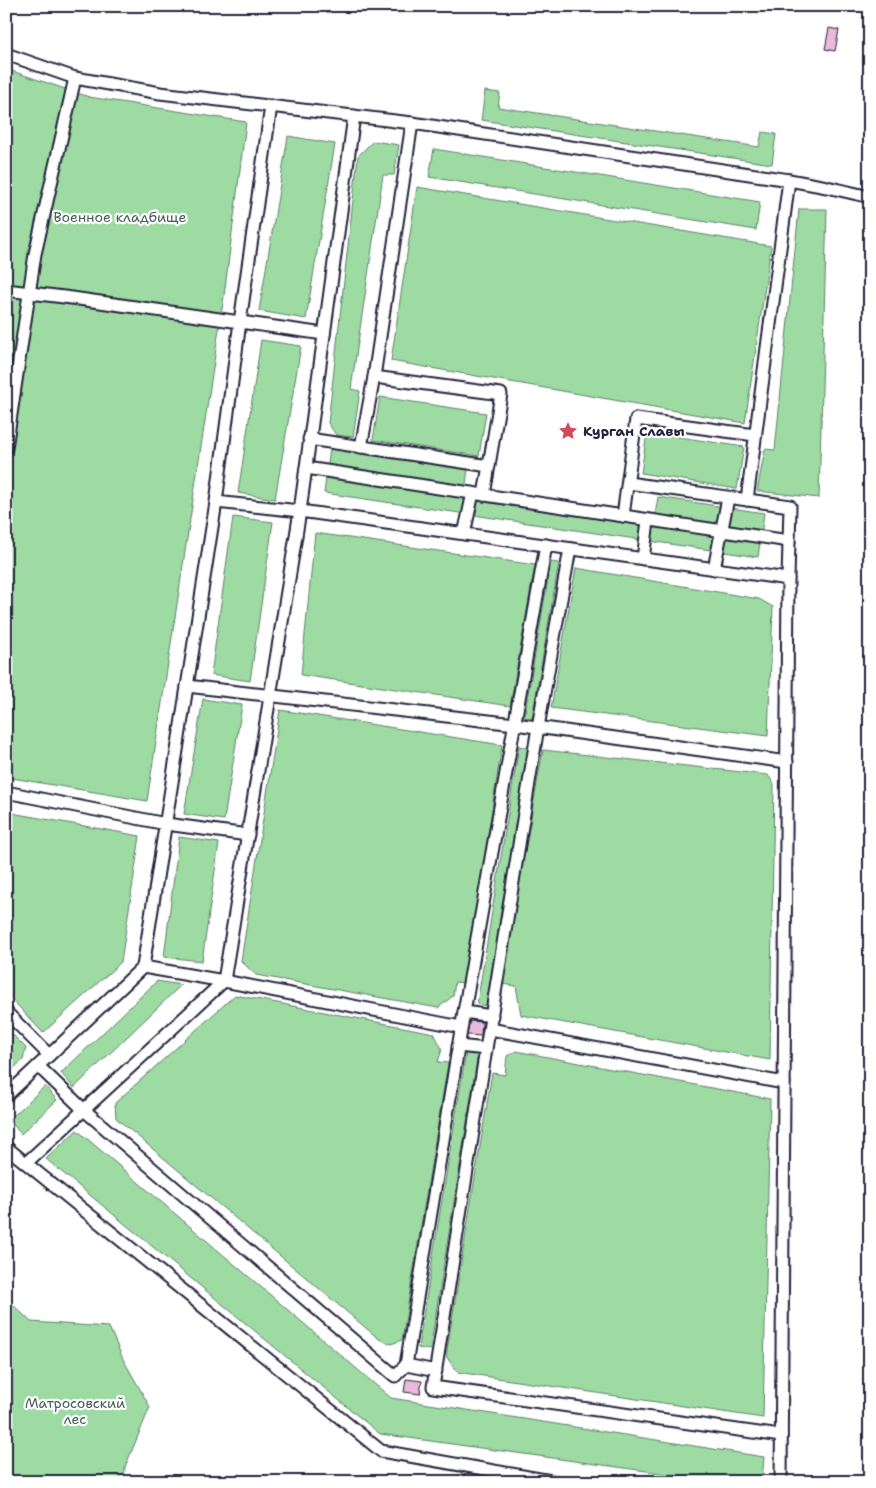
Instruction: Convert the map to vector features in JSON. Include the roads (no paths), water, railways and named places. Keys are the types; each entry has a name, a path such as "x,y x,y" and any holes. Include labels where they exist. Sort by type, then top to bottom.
{"lane":[{"path":"6,54 75,78 160,93 412,123 789,180 870,197"},
{"path":"6,448 35,254 75,78"},
{"path":"6,1096 143,967 216,502 271,106"},
{"path":"26,1163 224,981 300,511 354,116"},
{"path":"361,447 374,377 412,123"},
{"path":"746,500 789,180"},
{"path":"6,290 324,334"},
{"path":"374,377 501,394 489,466 464,534"},
{"path":"623,516 636,419 755,434"},
{"path":"309,439 489,466"},
{"path":"306,468 789,541"},
{"path":"628,483 790,506 781,1482"},
{"path":"714,569 728,498"},
{"path":"216,502 300,511 788,580"},
{"path":"643,559 648,520"},
{"path":"38,1066 84,1110 395,1376 406,1365 461,1027 546,546"},
{"path":"570,549 538,727 433,1388 781,1436"},
{"path":"187,686 515,724 787,762"},
{"path":"6,792 166,824 248,835"},
{"path":"143,967 461,1027"},
{"path":"6,1012 49,1055"},
{"path":"464,1012 492,1016"},
{"path":"490,1029 784,1083"},
{"path":"458,1046 486,1050"},
{"path":"6,1147 381,1451 557,1482"},
{"path":"406,1365 436,1370"}],"place":[{"name":"Курган Славы","path":"568,431"}],"park label":[{"name":"Военное кладбище","path":"120,217"},
{"name":"Матросовский лес","path":"75,1412"}]}
